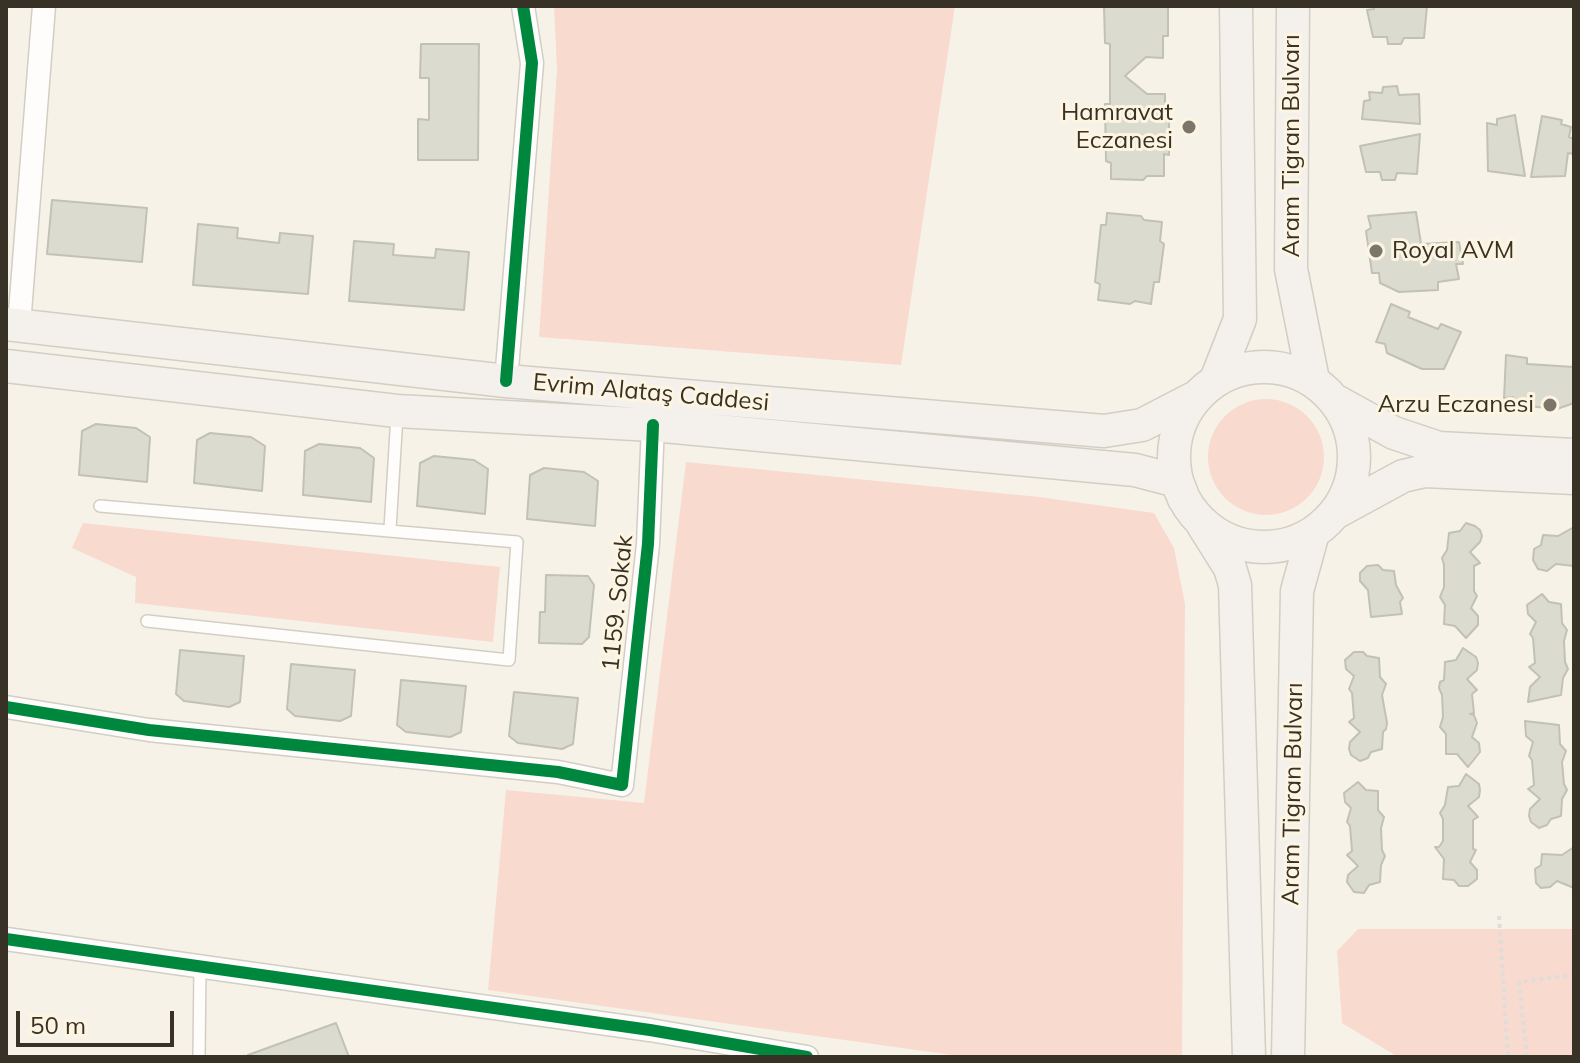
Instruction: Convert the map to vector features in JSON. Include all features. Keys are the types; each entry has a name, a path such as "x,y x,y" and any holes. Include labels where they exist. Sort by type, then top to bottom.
{"main road":[{"path":"1236,6 1240,319 1206,389 1181,420 1174,446 1175,473 1193,510 1226,539 1255,547 1285,545 1403,476 1425,471 1574,478"},
{"name":"Aram Tigran Bulvarı","path":"1293,6 1291,269 1324,390"},
{"name":"Evrim Alataş Caddesi","path":"12,324 506,381 1104,431 1142,425 1206,389"},
{"path":"6,366 397,411 653,425 1135,470 1177,481 1230,568 1235,585 1249,1057"},
{"path":"1206,389 1240,370 1265,366 1290,370 1394,433 1439,448 1574,455"},
{"path":"1324,390 1350,427 1355,457 1350,486 1324,523"},
{"name":"Aram Tigran Bulvarı","path":"1288,1057 1297,591 1324,523"}],"street":[{"path":"12,324 44,6"},
{"path":"506,381 532,63 523,6"},
{"name":"1159. Sokak","path":"6,707 149,730 558,772 622,785 648,544 653,425"},
{"path":"6,939 650,1030 730,1050 807,1057"}],"lane":[{"path":"390,529 397,411"},
{"path":"100,506 517,542 509,660 147,621"},
{"path":"199,1057 200,966"}],"path":[{"path":"1499,916 1508,1057"},
{"path":"1527,1057 1519,982 1574,975"}],"shaded area":[{"path":"554,6 955,6 901,365 539,337 557,70"},
{"path":"1266,399 1288,403 1307,416 1320,435 1324,457 1320,479 1307,498 1288,511 1266,515 1244,511 1225,498 1212,479 1208,457 1212,435 1225,416 1244,403"},
{"path":"686,462 1039,497 1154,513 1174,548 1185,604 1182,1057 966,1057 488,990 506,790 644,803"},
{"path":"83,523 500,567 493,642 135,603 136,577 72,548"},
{"path":"1358,929 1574,929 1574,1057 1398,1057 1342,1023 1337,951"}],"building":[{"path":"1104,6 1168,6 1168,36 1163,36 1163,58 1146,57 1125,76 1147,94 1165,94 1165,114 1169,115 1169,155 1164,154 1164,176 1147,176 1143,180 1111,179 1111,163 1106,161 1105,104 1110,104 1110,44 1105,43"},
{"path":"1374,6 1427,6 1424,38 1404,38 1401,44 1388,44 1387,37 1373,37 1367,10 1374,9"},
{"path":"421,44 479,44 478,160 418,160 418,119 429,120 429,78 420,78"},
{"path":"1397,86 1399,95 1419,94 1420,124 1362,119 1364,101 1370,100 1369,92 1382,93 1383,87"},
{"path":"1515,115 1525,176 1488,171 1487,123 1497,125 1497,119"},
{"path":"1542,116 1562,120 1561,124 1571,127 1569,137 1574,139 1574,154 1568,153 1565,176 1531,177"},
{"path":"1420,134 1417,174 1397,173 1395,180 1382,180 1380,172 1366,172 1360,146"},
{"path":"52,200 147,208 142,262 47,254"},
{"path":"1416,212 1421,244 1459,242 1463,264 1456,264 1459,279 1438,282 1438,290 1399,292 1380,283 1379,273 1372,273 1366,231 1371,228 1368,216"},
{"path":"1107,213 1141,216 1144,220 1162,222 1160,241 1164,244 1159,282 1154,282 1151,304 1098,300 1100,284 1095,282 1101,225 1106,225"},
{"path":"198,224 238,228 237,238 279,243 280,233 313,236 308,294 193,285"},
{"path":"354,241 394,244 393,255 435,258 436,249 469,252 464,310 349,301"},
{"path":"1391,304 1410,312 1408,317 1438,329 1441,324 1461,332 1444,369 1422,369 1387,353 1385,344 1376,342"},
{"path":"1506,355 1527,358 1527,364 1574,367 1574,403 1557,409 1518,405 1513,397 1504,398"},
{"path":"96,424 136,428 150,437 147,482 79,475 82,431"},
{"path":"210,433 251,437 265,446 262,491 194,483 197,440"},
{"path":"319,444 360,448 374,458 371,502 303,495 305,451"},
{"path":"434,456 474,460 488,469 485,514 417,506 420,463"},
{"path":"544,468 584,472 598,481 595,526 527,519 530,475"},
{"path":"1466,523 1480,530 1482,536 1470,552 1480,563 1474,566 1474,591 1477,596 1471,608 1478,616 1478,625 1466,638 1455,626 1444,624 1445,605 1440,597 1444,587 1442,558 1447,550 1449,533 1460,531"},
{"path":"1574,527 1574,566 1556,564 1547,571 1538,569 1533,560 1534,549 1541,545 1543,535 1558,536"},
{"path":"1378,565 1383,570 1394,571 1396,585 1403,598 1400,602 1402,614 1371,617 1368,590 1360,581 1360,573 1367,566"},
{"path":"546,575 588,576 594,585 589,637 582,644 539,643 540,612 545,612"},
{"path":"1542,594 1549,602 1561,604 1562,623 1567,630 1564,641 1568,669 1563,678 1561,695 1528,702 1530,687 1540,677 1529,667 1535,663 1530,634 1536,622 1528,614 1527,605"},
{"path":"1463,648 1476,657 1478,663 1477,670 1467,679 1477,690 1472,694 1474,713 1470,714 1474,715 1477,723 1472,737 1479,743 1480,752 1468,767 1457,754 1446,754 1446,734 1440,727 1443,717 1439,688 1444,680 1445,662 1456,660"},
{"path":"180,650 244,656 240,702 229,707 184,701 176,694"},
{"path":"1354,652 1379,658 1380,677 1386,684 1382,695 1387,723 1382,749 1371,752 1368,758 1360,761 1351,755 1349,749 1350,742 1360,732 1349,722 1354,718 1349,689 1354,676 1346,669 1345,660"},
{"path":"291,664 355,670 351,716 340,721 295,716 287,709"},
{"path":"401,680 466,686 461,732 450,737 406,732 397,725"},
{"path":"514,692 578,698 573,744 562,749 518,743 509,736"},
{"path":"1525,721 1559,725 1560,744 1566,751 1562,762 1567,790 1562,799 1561,816 1539,828 1529,816 1530,809 1540,799 1528,789 1534,785 1529,756 1533,742 1526,736"},
{"path":"1466,774 1479,784 1480,790 1479,797 1468,806 1478,817 1473,820 1473,849 1476,850 1470,862 1477,870 1477,879 1468,886 1459,886 1454,880 1443,879 1444,859 1435,847 1443,841 1440,813 1445,805 1448,787 1459,786"},
{"path":"1358,782 1366,790 1378,791 1378,810 1384,817 1381,828 1385,856 1380,882 1369,885 1364,893 1354,892 1347,882 1348,875 1358,866 1347,855 1352,851 1347,822 1351,808 1345,802 1344,793"},
{"path":"1574,847 1574,888 1557,881 1550,887 1541,888 1536,883 1535,869 1541,865 1542,854 1562,855"},
{"path":"336,1023 349,1057 248,1055"}],"cycle path":[{"path":"506,381 532,63 523,6"},
{"path":"6,707 149,730 558,772 622,785 648,544 653,425"},
{"path":"6,939 650,1030 807,1057"}],"place":[{"name":"Hamravat Eczanesi","path":"1189,127"},
{"name":"Royal AVM","path":"1376,251"},
{"name":"Arzu Eczanesi","path":"1550,405"}]}
